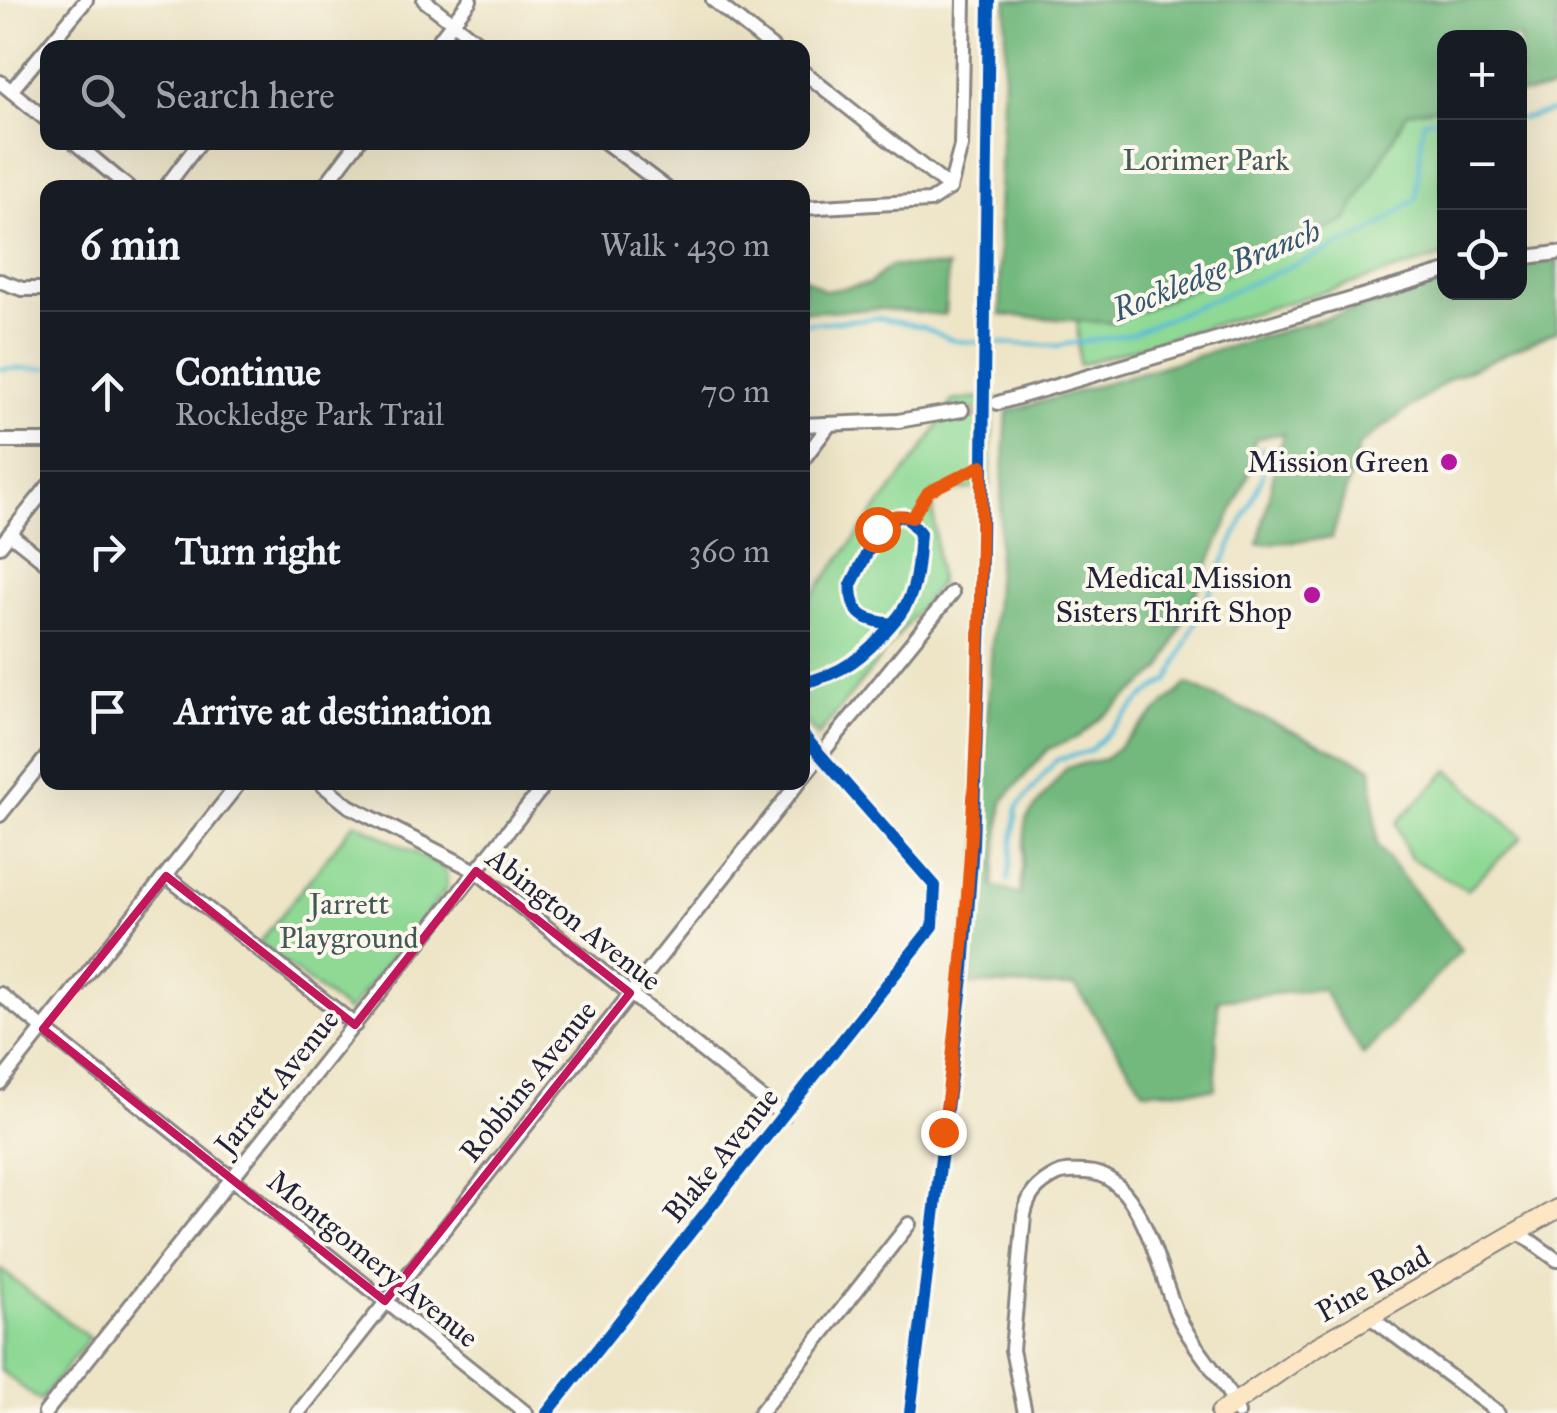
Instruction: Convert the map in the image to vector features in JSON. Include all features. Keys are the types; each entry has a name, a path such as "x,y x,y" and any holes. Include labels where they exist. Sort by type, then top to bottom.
{"street":[{"path":"49,40 86,0"},
{"path":"424,0 475,40"},
{"path":"439,40 470,0"},
{"path":"714,0 763,40"},
{"path":"810,208 930,201 950,188 961,146 964,0"},
{"path":"40,50 6,87 40,114"},
{"path":"810,77 950,188"},
{"path":"84,150 119,180"},
{"path":"171,180 194,150"},
{"path":"329,180 352,150"},
{"path":"616,150 655,180"},
{"path":"1527,257 1557,253"},
{"path":"998,403 1437,274"},
{"path":"0,281 22,289 40,289"},
{"path":"810,425 898,421 962,410"},
{"path":"810,450 830,424"},
{"path":"0,441 40,440"},
{"path":"0,546 40,496"},
{"path":"10,534 40,558"},
{"name":"Robbins Avenue","path":"810,769 952,593"},
{"path":"810,742 822,754"},
{"name":"Blake Avenue","path":"547,1413 933,926 935,886 822,754"},
{"path":"0,815 40,766"},
{"path":"0,1083 234,790"},
{"name":"Abington Avenue","path":"329,790 349,806 476,871 784,1116"},
{"name":"Jarrett Avenue","path":"45,1413 541,790"},
{"name":"Robbins Avenue","path":"298,1413 793,790"},
{"path":"166,876 356,1026"},
{"name":"Montgomery Avenue","path":"0,994 526,1413"},
{"path":"1025,1413 1012,1350 1024,1215 1039,1184 1063,1171 1099,1173 1123,1189 1144,1224 1178,1317 1229,1387 1231,1410"},
{"name":"Pine Road","path":"1231,1410 1312,1350 1557,1209"},
{"path":"760,1413 909,1224"},
{"path":"1518,1232 1557,1260"},
{"path":"1370,1317 1499,1413"}],"highlighted area":[{"path":"476,871 630,993 385,1301 43,1029 166,876 355,1025"}],"green space":[{"name":"Lorimer Park","path":"1007,0 1557,0 1557,89 1527,93 1527,30 1437,30 1437,107 1408,112 1346,221 1113,323 1001,315 998,212"},
{"name":"Lorimer Park","path":"1037,0 1438,0 1434,2 1437,258 1079,365 1077,303"},
{"path":"1557,260 1557,331 1451,378 1359,445 1332,538 1258,544 1283,433 1255,439 1248,476 1162,669 1078,737 1048,749 1003,801 993,886 1020,895 1026,819 1067,767 1105,759 1187,684 1372,767 1377,845 1461,950 1363,1055 1322,989 1218,1000 1215,1089 1144,1091 1076,987 970,984 1007,412 1437,285 1437,300 1527,300 1527,264"},
{"path":"890,266 948,267 945,315 880,309 810,312 810,281 825,291 869,284"},
{"path":"995,396 989,487 932,493 939,584 818,736 810,727 810,598 930,439 952,401"},
{"path":"1449,770 1522,837 1467,890 1409,857 1396,823"},
{"name":"Jarrett Playground","path":"355,822 440,866 446,871 447,888 348,1012 259,943"},
{"path":"0,1269 89,1338 40,1401 0,1370"}],"waterway":[{"name":"Rockledge Branch","path":"1527,117 1557,110"},
{"name":"Rockledge Branch","path":"810,323 878,318 923,327 955,341 1055,346 1131,334 1371,232 1416,199 1423,120 1437,119"},
{"name":"Rockledge Branch","path":"0,369 40,368"},
{"path":"1008,881 1017,808 1056,760 1090,751 1146,695 1169,680 1263,476 1262,447"}],"tunnel":[{"path":"962,410 998,403"}],"cycle path":[{"path":"910,1413 964,969 973,844 981,614 989,0"},
{"path":"905,516 920,533 917,571 907,603 892,624 861,615 854,604 851,585 884,519 905,516"},
{"path":"810,680 852,662 892,624"},
{"path":"547,1413 933,926 935,886 810,743"}],"place":[{"name":"Mission Green","path":"1449,462"},
{"name":"Medical Mission Sisters Thrift Shop","path":"1312,595"}],"route":[{"path":"877,529 884,519 912,518 928,492 982,465 973,844 964,969 943,1132"}]}
